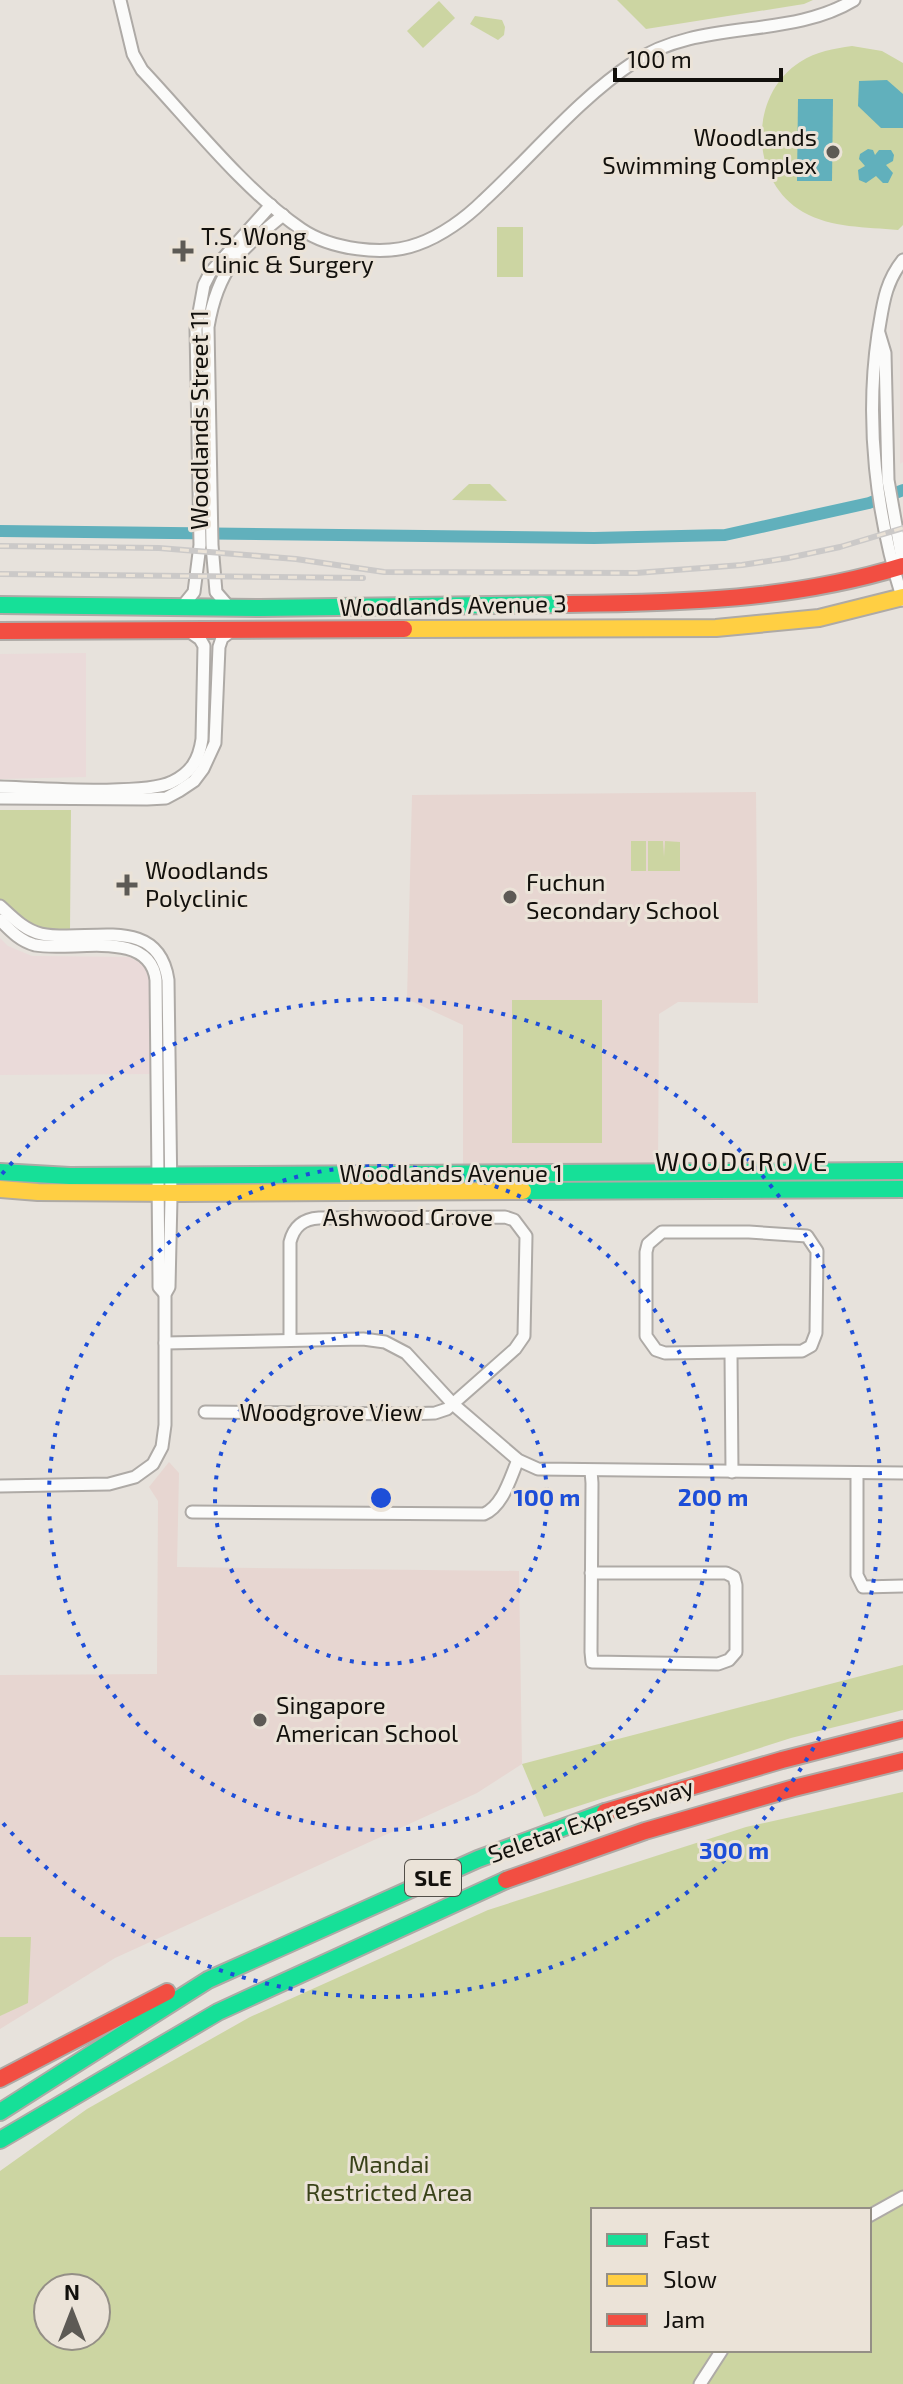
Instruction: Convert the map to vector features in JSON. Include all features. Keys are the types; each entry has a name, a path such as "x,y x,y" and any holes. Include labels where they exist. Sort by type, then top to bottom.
{"main road":[{"name":"Woodlands Avenue 3","path":"0,605 292,609 679,602 818,588 876,575 887,565 898,564"},
{"name":"Woodlands Avenue 3","path":"0,631 739,627 819,618 903,598"},
{"name":"Woodlands Avenue 1","path":"0,1189 38,1192 164,1184 903,1171"},
{"name":"Woodlands Avenue 1","path":"0,1172 164,1184 903,1189"},
{"name":"Seletar Expressway","path":"0,2112 208,1980 478,1859 625,1805 903,1729"},
{"name":"Seletar Expressway","path":"0,2140 218,2012 488,1886 645,1831 794,1788 903,1761"},
{"path":"0,2079 166,1992 208,1980"},
{"path":"0,2151 21,2127"}],"street":[{"path":"120,0 133,54 142,70 271,205 302,230 333,244 387,249 418,244 465,217 591,95 636,61 688,39 812,18 854,0"},
{"name":"Woodlands Street 11","path":"229,607 216,592 206,545 196,329 199,302 210,273 271,205"},
{"name":"Woodlands Street 11","path":"205,512 208,327 212,301 221,277 238,256 283,215"},
{"path":"903,260 887,284 874,353 873,394 874,457 883,483 903,598"},
{"name":"Woodlands Street 11","path":"181,608 194,592 206,545"},
{"path":"0,787 145,788 171,783 191,770 200,753 202,739 204,646 190,632"},
{"path":"0,798 166,798 187,786 203,769 215,743 219,647 222,638 230,632"},
{"path":"0,906 22,926 39,934 130,937 143,941 157,951 168,980 159,1287 165,1294 165,1425 162,1447 153,1464 135,1477 109,1484 0,1486"},
{"path":"0,920 19,939 34,944 126,948 142,953 152,964 156,980 164,1184"},
{"name":"Ashwood Grove","path":"290,1340 290,1242 295,1228 303,1222 315,1218 505,1217 514,1220 526,1236 524,1336 515,1349 454,1405"},
{"path":"662,1232 799,1234 813,1242 817,1251 816,1333 811,1346 802,1351 731,1354 665,1353 650,1344 646,1336 646,1252 648,1244 662,1232"},
{"path":"165,1343 374,1340 397,1347 454,1405 518,1460 538,1469 903,1473"},
{"path":"731,1354 732,1472"},
{"name":"Woodgrove View","path":"205,1412 409,1414 435,1413 454,1405"},
{"path":"192,1512 484,1514 498,1504 518,1460"},
{"path":"591,1471 591,1573 592,1662 718,1664 729,1660 736,1652 734,1577 726,1573 591,1573"},
{"path":"857,1473 857,1575 863,1587 903,1586"},
{"path":"871,2215 903,2197"},
{"path":"700,2384 721,2352"}],"shaded area":[{"path":"900,320 903,320 903,462 900,464"},
{"path":"86,653 86,777 0,779 0,654"},
{"name":"Fuchun Secondary School","path":"756,792 758,1003 678,1002 659,1014 658,1166 463,1166 463,1025 407,999 412,795"},
{"path":"0,938 8,946 32,956 129,957 143,964 150,978 150,1074 0,1075"},
{"name":"Singapore American School","path":"169,1462 179,1473 177,1567 519,1571 522,1764 477,1793 115,1958 0,2029 0,1675 157,1674 158,1501 149,1487"}],"green space":[{"path":"617,0 813,0 804,4 646,29"},
{"path":"439,1 455,18 423,48 407,31"},
{"path":"475,16 502,20 504,35 498,40 470,24"},
{"name":"Woodlands Swimming Complex","path":"852,46 882,51 903,63 903,225 898,230 837,224 803,212 785,198 772,180 765,160 762,138 764,116 771,95 783,77 813,55"},
{"path":"497,227 523,227 523,277 497,277"},
{"path":"469,484 490,484 507,501 452,500"},
{"path":"0,810 71,810 70,931 31,926 0,901"},
{"path":"631,841 646,841 646,871 631,871"},
{"path":"648,841 663,841 664,857 665,841 680,842 680,871 648,871"},
{"path":"512,1000 602,1000 602,1143 512,1143"},
{"path":"903,1665 903,1710 791,1738 544,1817 522,1764"},
{"name":"Mandai Restricted Area","path":"903,1792 903,2384 0,2384 0,2171 87,2109 250,2017 488,1910 746,1827"},
{"path":"0,1937 31,1937 28,2003 0,2016"}],"water":[{"path":"887,80 903,94 903,128 881,128 858,106 859,81"},
{"path":"798,99 833,99 832,181 797,181"},
{"path":"868,149 873,150 875,155 879,150 891,150 894,155 893,161 886,165 893,173 888,183 883,183 876,176 866,183 859,180 858,170 865,166 859,159 860,154"}],"waterway":[{"path":"0,531 594,538 725,535 869,503 903,490"}],"railway":[{"path":"0,546 159,548 296,559 384,572 636,573 742,565 788,558 840,547 903,528"},
{"path":"0,574 363,578"}],"traffic: fast":[{"path":"0,605 260,608 568,604"},
{"path":"0,1172 70,1176 903,1171"},
{"path":"523,1191 903,1189"},
{"path":"0,2112 208,1980 478,1859 605,1812"},
{"path":"0,2140 218,2012 506,1880"}],"traffic: slow":[{"path":"404,629 716,628 819,618 903,597"},
{"path":"0,1189 181,1193 523,1191"}],"traffic: jam":[{"path":"568,604 695,601 779,593 903,566"},
{"path":"0,631 404,629"},
{"path":"605,1812 782,1760 903,1729"},
{"path":"506,1880 645,1831 794,1788 903,1761"},
{"path":"0,2079 167,1992"}],"place":[{"name":"Woodlands Swimming Complex","path":"833,152"},
{"name":"T.S. Wong Clinic & Surgery","path":"183,251"},
{"name":"Woodlands Polyclinic","path":"127,885"},
{"name":"Fuchun Secondary School","path":"510,897"},
{"name":"Singapore American School","path":"260,1720"}],"district":[{"name":"WOODGROVE","path":"742,1162"}]}
